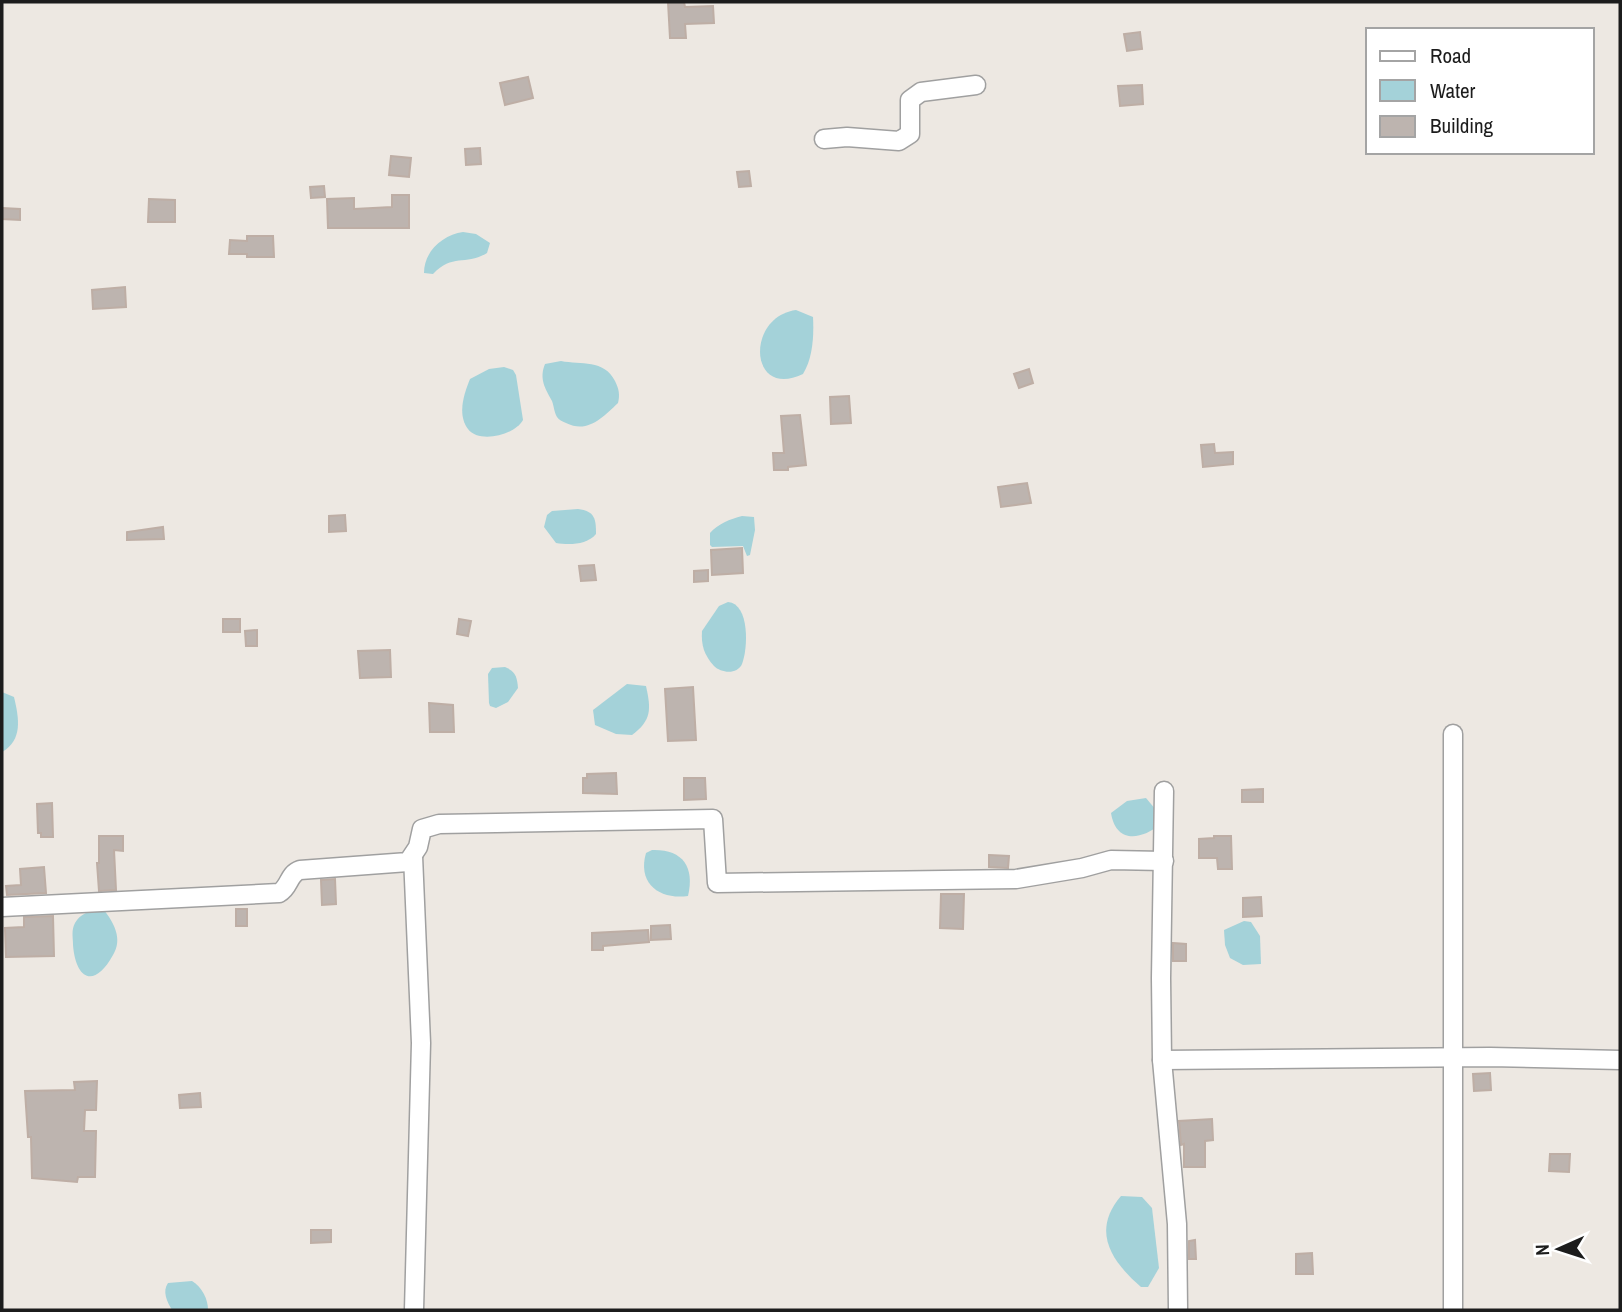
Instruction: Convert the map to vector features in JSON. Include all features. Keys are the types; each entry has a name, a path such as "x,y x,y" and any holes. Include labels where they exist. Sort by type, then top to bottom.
{"street":[{"path":"824,139 847,137 900,141 910,134 910,100 921,92 976,85"},
{"path":"1453,734 1453,1310"},
{"path":"1164,791 1162,1060 1177,1224 1178,1308"},
{"path":"2,907 279,893 285,890 291,875 300,870 408,862 418,847 422,829 439,824 713,819 717,883 1016,879 1082,868 1111,860 1164,861"},
{"path":"413,856 421,1043 414,1310"},
{"path":"1162,1060 1453,1057 1620,1060"}],"water":[{"path":"463,232 476,234 490,243 487,253 447,264 433,274 424,273 427,258 436,245"},
{"path":"796,310 813,317 809,361 803,374 785,379 772,376 764,367 760,354 762,340 768,327 779,316"},
{"path":"561,361 591,364 605,369 616,384 618,403 588,425 574,426 560,420 545,388 543,374 545,364"},
{"path":"504,367 513,370 516,375 523,420 513,430 497,436 473,434 465,423 462,411 470,379 489,369"},
{"path":"578,509 591,514 596,524 596,534 583,542 556,543 544,527 547,515 552,511"},
{"path":"742,516 754,517 755,530 750,555 747,556 743,546 710,545 710,533 713,530 724,522"},
{"path":"728,602 740,610 746,628 742,664 740,668 729,672 717,668 711,662 704,650 702,636 702,631 719,606"},
{"path":"505,667 515,675 518,688 508,702 496,708 489,703 488,674 492,668"},
{"path":"627,684 646,686 649,708 647,719 639,730 632,735 616,734 595,725 593,710"},
{"path":"2,692 14,697 18,728 9,747 2,752"},
{"path":"1146,798 1156,810 1161,824 1138,836 1130,836 1118,830 1111,813 1127,801"},
{"path":"652,850 671,853 684,861 690,876 688,896 668,895 653,888 645,873 644,864 646,853"},
{"path":"98,909 104,910 111,920 117,943 106,966 93,976 87,976 82,973 75,957 73,928 82,915"},
{"path":"1244,921 1251,922 1260,936 1261,964 1243,965 1230,958 1225,945 1224,930"},
{"path":"1121,1196 1142,1197 1152,1208 1159,1268 1148,1287 1141,1287 1130,1277 1108,1245 1107,1221"},
{"path":"192,1281 204,1294 208,1310 172,1310 165,1293 168,1283"}],"building":[{"path":"668,2 684,2 685,7 713,6 714,23 685,24 686,38 670,38"},
{"path":"1140,32 1142,49 1127,51 1124,34"},
{"path":"528,77 533,98 505,105 500,83"},
{"path":"1142,85 1143,104 1120,106 1118,86"},
{"path":"480,148 481,164 466,165 465,149"},
{"path":"391,156 411,158 409,177 389,175"},
{"path":"749,171 751,186 739,187 737,172"},
{"path":"324,186 325,197 311,198 310,187"},
{"path":"392,195 409,195 409,228 328,228 327,199 354,198 354,209 392,207"},
{"path":"149,199 175,200 175,222 148,222"},
{"path":"2,208 20,209 20,220 2,219"},
{"path":"247,236 273,236 274,257 229,254 230,240 247,241"},
{"path":"125,287 126,307 93,309 92,290"},
{"path":"1029,369 1033,383 1019,388 1014,374"},
{"path":"849,396 851,423 831,424 830,397"},
{"path":"800,415 806,465 788,467 788,470 774,470 773,453 784,453 781,416"},
{"path":"1214,444 1215,453 1233,452 1233,464 1203,467 1201,445"},
{"path":"1027,483 1031,503 1001,507 998,487"},
{"path":"345,515 346,531 329,532 329,516"},
{"path":"163,527 164,539 127,540 127,532"},
{"path":"742,548 743,573 712,575 711,550"},
{"path":"594,565 596,580 581,581 579,566"},
{"path":"708,570 708,581 694,582 694,571"},
{"path":"223,619 240,619 240,632 223,632"},
{"path":"459,619 471,621 468,636 457,634"},
{"path":"257,630 257,646 246,646 245,631"},
{"path":"390,650 391,677 360,678 358,651"},
{"path":"693,687 696,740 668,741 665,689"},
{"path":"429,703 453,705 454,732 430,732"},
{"path":"616,773 617,794 583,793 583,778 587,778 587,774"},
{"path":"684,778 705,778 706,799 684,800"},
{"path":"1263,789 1263,802 1242,802 1242,790"},
{"path":"52,803 53,837 41,837 41,833 38,833 37,804"},
{"path":"99,836 123,836 123,851 114,850 116,890 99,891"},
{"path":"1231,836 1232,869 1218,869 1217,858 1199,858 1199,839"},
{"path":"989,855 1009,856 1008,868 989,867"},
{"path":"44,867 46,893 7,895 6,886 21,885 20,869"},
{"path":"335,879 336,904 322,905 321,880"},
{"path":"941,894 964,894 963,929 940,928"},
{"path":"1261,897 1262,916 1243,917 1243,898"},
{"path":"236,909 247,909 247,926 236,926"},
{"path":"53,916 54,956 6,957 5,928 24,927 24,917"},
{"path":"670,925 671,939 651,940 651,926"},
{"path":"648,930 649,942 603,946 603,950 592,950 592,933"},
{"path":"1173,943 1186,944 1186,961 1173,961"},
{"path":"1490,1073 1491,1090 1474,1091 1473,1074"},
{"path":"97,1081 96,1110 85,1110 84,1131 96,1131 95,1177 78,1177 77,1182 32,1178 31,1137 28,1137 25,1091 75,1090 74,1082"},
{"path":"200,1093 201,1107 180,1108 179,1095"},
{"path":"1212,1119 1213,1140 1205,1141 1205,1167 1184,1167 1184,1144 1181,1145 1179,1121"},
{"path":"1550,1154 1570,1154 1569,1172 1549,1171"},
{"path":"311,1230 331,1230 331,1242 311,1243"},
{"path":"1195,1240 1196,1259 1189,1259 1189,1241"},
{"path":"1312,1253 1313,1274 1296,1274 1296,1254"}]}
